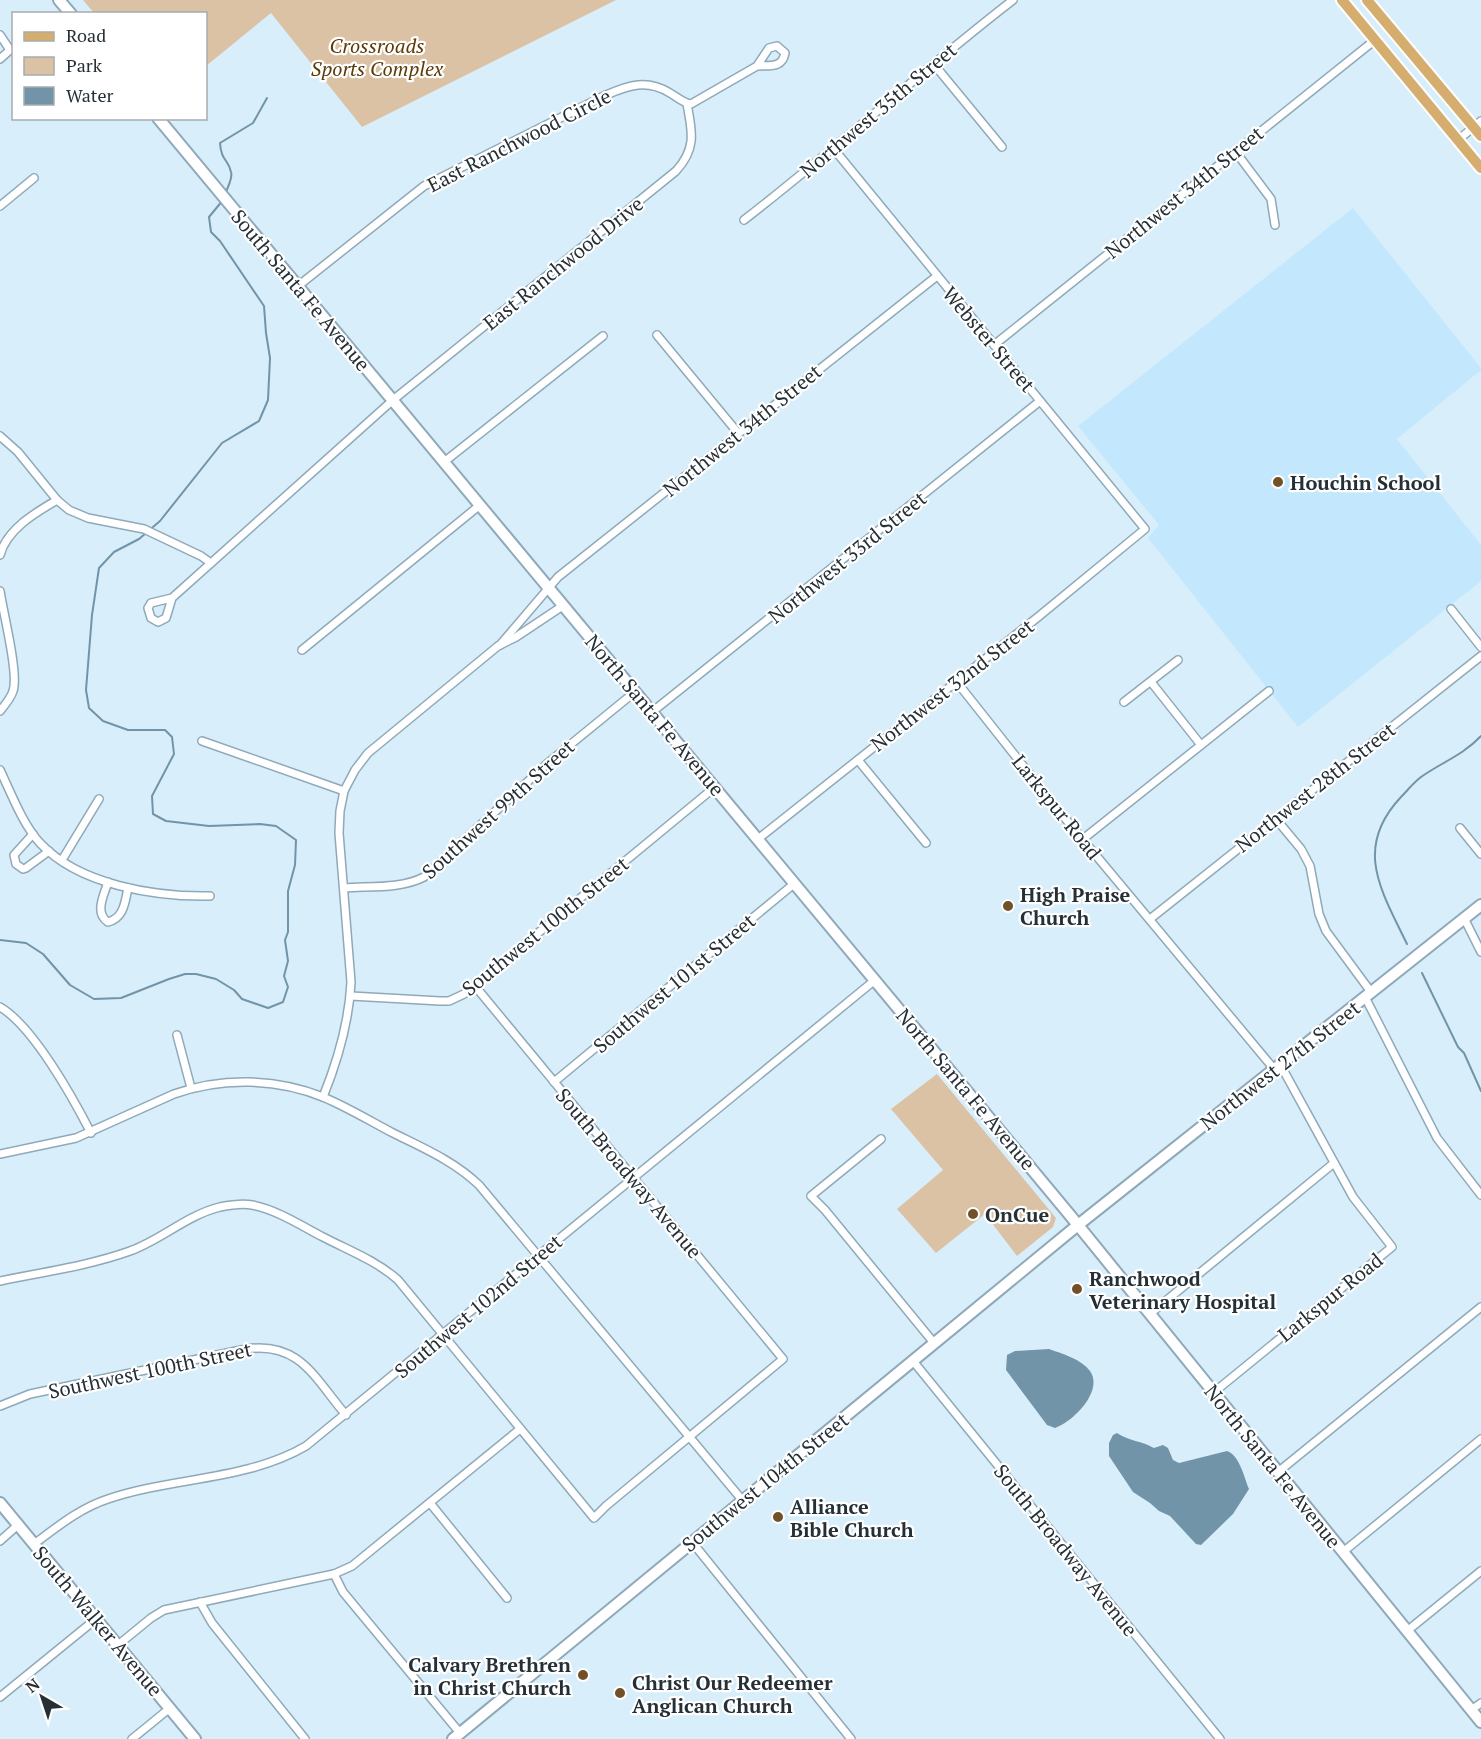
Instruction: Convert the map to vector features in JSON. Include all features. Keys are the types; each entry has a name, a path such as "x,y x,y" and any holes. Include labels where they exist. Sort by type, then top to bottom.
{"main road":[{"path":"59,0 69,12"},
{"path":"1342,0 1481,168"},
{"path":"1367,0 1478,128"},
{"name":"South Santa Fe Avenue","path":"160,120 444,462"},
{"name":"North Santa Fe Avenue","path":"444,462 1151,1313 1481,1722"},
{"name":"Northwest 27th Street","path":"1078,1225 1481,905"},
{"name":"Southwest 104th Street","path":"456,1736 1078,1225"},
{"name":"South Walker Avenue","path":"0,1503 195,1739"}],"street":[{"name":"Northwest 35th Street","path":"744,220 1013,0"},
{"path":"0,35 10,50 0,59"},
{"name":"Northwest 34th Street","path":"994,345 1375,40"},
{"path":"932,65 937,68 1002,147"},
{"path":"687,104 695,103 757,66"},
{"name":"East Ranchwood Circle","path":"298,286 424,186 606,95 632,85 647,84 664,89 687,104"},
{"name":"East Ranchwood Drive","path":"172,598 393,400 676,171 688,156 691,147 692,129 687,104"},
{"path":"1458,140 1478,128"},
{"name":"Webster Street","path":"833,148 1145,529"},
{"path":"1235,151 1271,199 1275,225"},
{"path":"0,206 34,177"},
{"name":"Northwest 34th Street","path":"498,646 558,577 937,276"},
{"path":"657,335 738,434"},
{"path":"444,462 603,336"},
{"name":"Northwest 33rd Street","path":"652,712 1040,401"},
{"path":"0,436 18,452 57,500 69,510 88,518 128,525 157,535 211,563"},
{"path":"0,555 5,543 21,525 57,500"},
{"path":"302,650 480,505"},
{"name":"Northwest 32nd Street","path":"758,839 1145,529"},
{"path":"0,591 14,665 15,683 11,696 0,711"},
{"path":"323,1097 343,1043 351,996 339,833 344,791 355,770 368,753 498,646 516,637 564,605"},
{"path":"1451,609 1481,647"},
{"name":"Northwest 28th Street","path":"1150,919 1481,656"},
{"path":"1124,702 1178,660"},
{"name":"Larkspur Road","path":"956,681 1083,839 1277,1067 1353,1197 1392,1247 1214,1393"},
{"path":"1151,682 1201,745"},
{"name":"Southwest 99th Street","path":"344,888 412,882 424,877 549,762 636,691"},
{"path":"1083,839 1269,691"},
{"path":"202,741 344,791"},
{"path":"858,760 926,843"},
{"path":"0,770 33,834 49,850 75,868 129,888 176,896 210,896"},
{"name":"Southwest 100th Street","path":"351,996 441,1001 457,998 475,986 715,787"},
{"path":"62,860 99,799"},
{"path":"1276,819 1301,849 1310,866 1319,914 1326,931 1368,994 1437,1138 1481,1195"},
{"path":"1460,828 1481,854"},
{"path":"33,834 14,855 16,864 23,869 26,868 49,850"},
{"path":"108,882 100,912 108,922 115,920 121,914 129,888"},
{"name":"Southwest 101st Street","path":"554,1082 795,883"},
{"path":"1464,918 1481,952"},
{"name":"Southwest 102nd Street","path":"34,1544 78,1513 106,1499 263,1465 306,1446 875,980"},
{"name":"South Broadway Avenue","path":"475,986 783,1359 690,1437"},
{"path":"0,1007 14,1016 32,1037 91,1133"},
{"path":"177,1035 191,1088"},
{"path":"0,1154 46,1146 91,1133 191,1088 225,1083 258,1083 289,1087 323,1097 353,1111 459,1168 490,1196 743,1501"},
{"path":"882,1139 811,1196 825,1209 934,1343"},
{"path":"1151,1313 1334,1163"},
{"path":"0,1281 116,1256 142,1246 211,1210 232,1205 249,1205 287,1219 385,1269 398,1280 594,1518 690,1437"},
{"path":"1278,1472 1481,1307"},
{"name":"Southwest 100th Street","path":"0,1406 30,1394 264,1347 281,1350 294,1356 346,1415"},
{"name":"South Broadway Avenue","path":"912,1360 1220,1739"},
{"path":"117,1645 159,1612 334,1574 358,1562 520,1429"},
{"path":"1343,1552 1481,1439"},
{"path":"430,1503 507,1598"},
{"path":"0,1541 18,1525"},
{"path":"692,1542 851,1739"},
{"path":"1407,1631 1481,1571"},
{"path":"334,1574 344,1592 456,1736"},
{"path":"200,1602 212,1623 305,1739"},
{"path":"0,1697 96,1618"},
{"path":"1471,1710 1481,1702"},
{"path":"132,1739 170,1708"}],"shaded area":[{"name":"Houchin School","path":"1353,208 1481,368 1397,439 1481,545 1481,581 1298,727 1148,538 1159,525 1078,426"}],"green space":[{"name":"Crossroads Sports Complex","path":"83,0 616,0 362,127 271,13 207,65 207,12 93,12"},
{"path":"937,1074 1056,1218 1053,1227 1017,1256 985,1214 936,1253 897,1209 943,1170 891,1109"}],"water":[{"path":"1049,1349 1082,1363 1090,1371 1093,1379 1090,1396 1078,1413 1055,1428 1047,1425 1006,1370 1007,1355 1015,1351"},
{"path":"1117,1433 1154,1448 1163,1445 1168,1448 1173,1460 1179,1463 1227,1451 1238,1462 1249,1489 1233,1514 1201,1545 1196,1544 1170,1516 1133,1492 1109,1456 1109,1443 1113,1435"}],"waterway":[{"path":"226,192 231,174 220,143 253,123 267,98"},
{"path":"0,940 26,943 43,954 70,985 94,999 121,998 169,979 185,974 196,974 216,979 234,990 242,999 268,1008 283,1002 288,987 284,976 288,961 285,940 288,932 288,891 295,865 296,840 276,826 260,824 209,826 166,821 153,814 152,796 174,754 172,737 165,730 128,730 103,721 89,708 86,690 92,615 99,568 114,552 139,539 160,521 222,443 259,421 268,400 270,358 264,306 220,241 211,232 209,217 223,200"},
{"path":"1407,944 1388,905 1376,869 1375,852 1378,834 1386,816 1415,782 1467,749 1481,736"},
{"path":"1422,973 1481,1091"}],"place":[{"name":"Houchin School","path":"1278,482"},
{"name":"High Praise Church","path":"1008,906"},
{"name":"OnCue","path":"973,1214"},
{"name":"Ranchwood Veterinary Hospital","path":"1077,1289"},
{"name":"Alliance Bible Church","path":"778,1517"},
{"name":"Calvary Brethren in Christ Church","path":"583,1675"},
{"name":"Christ Our Redeemer Anglican Church","path":"620,1693"}]}
